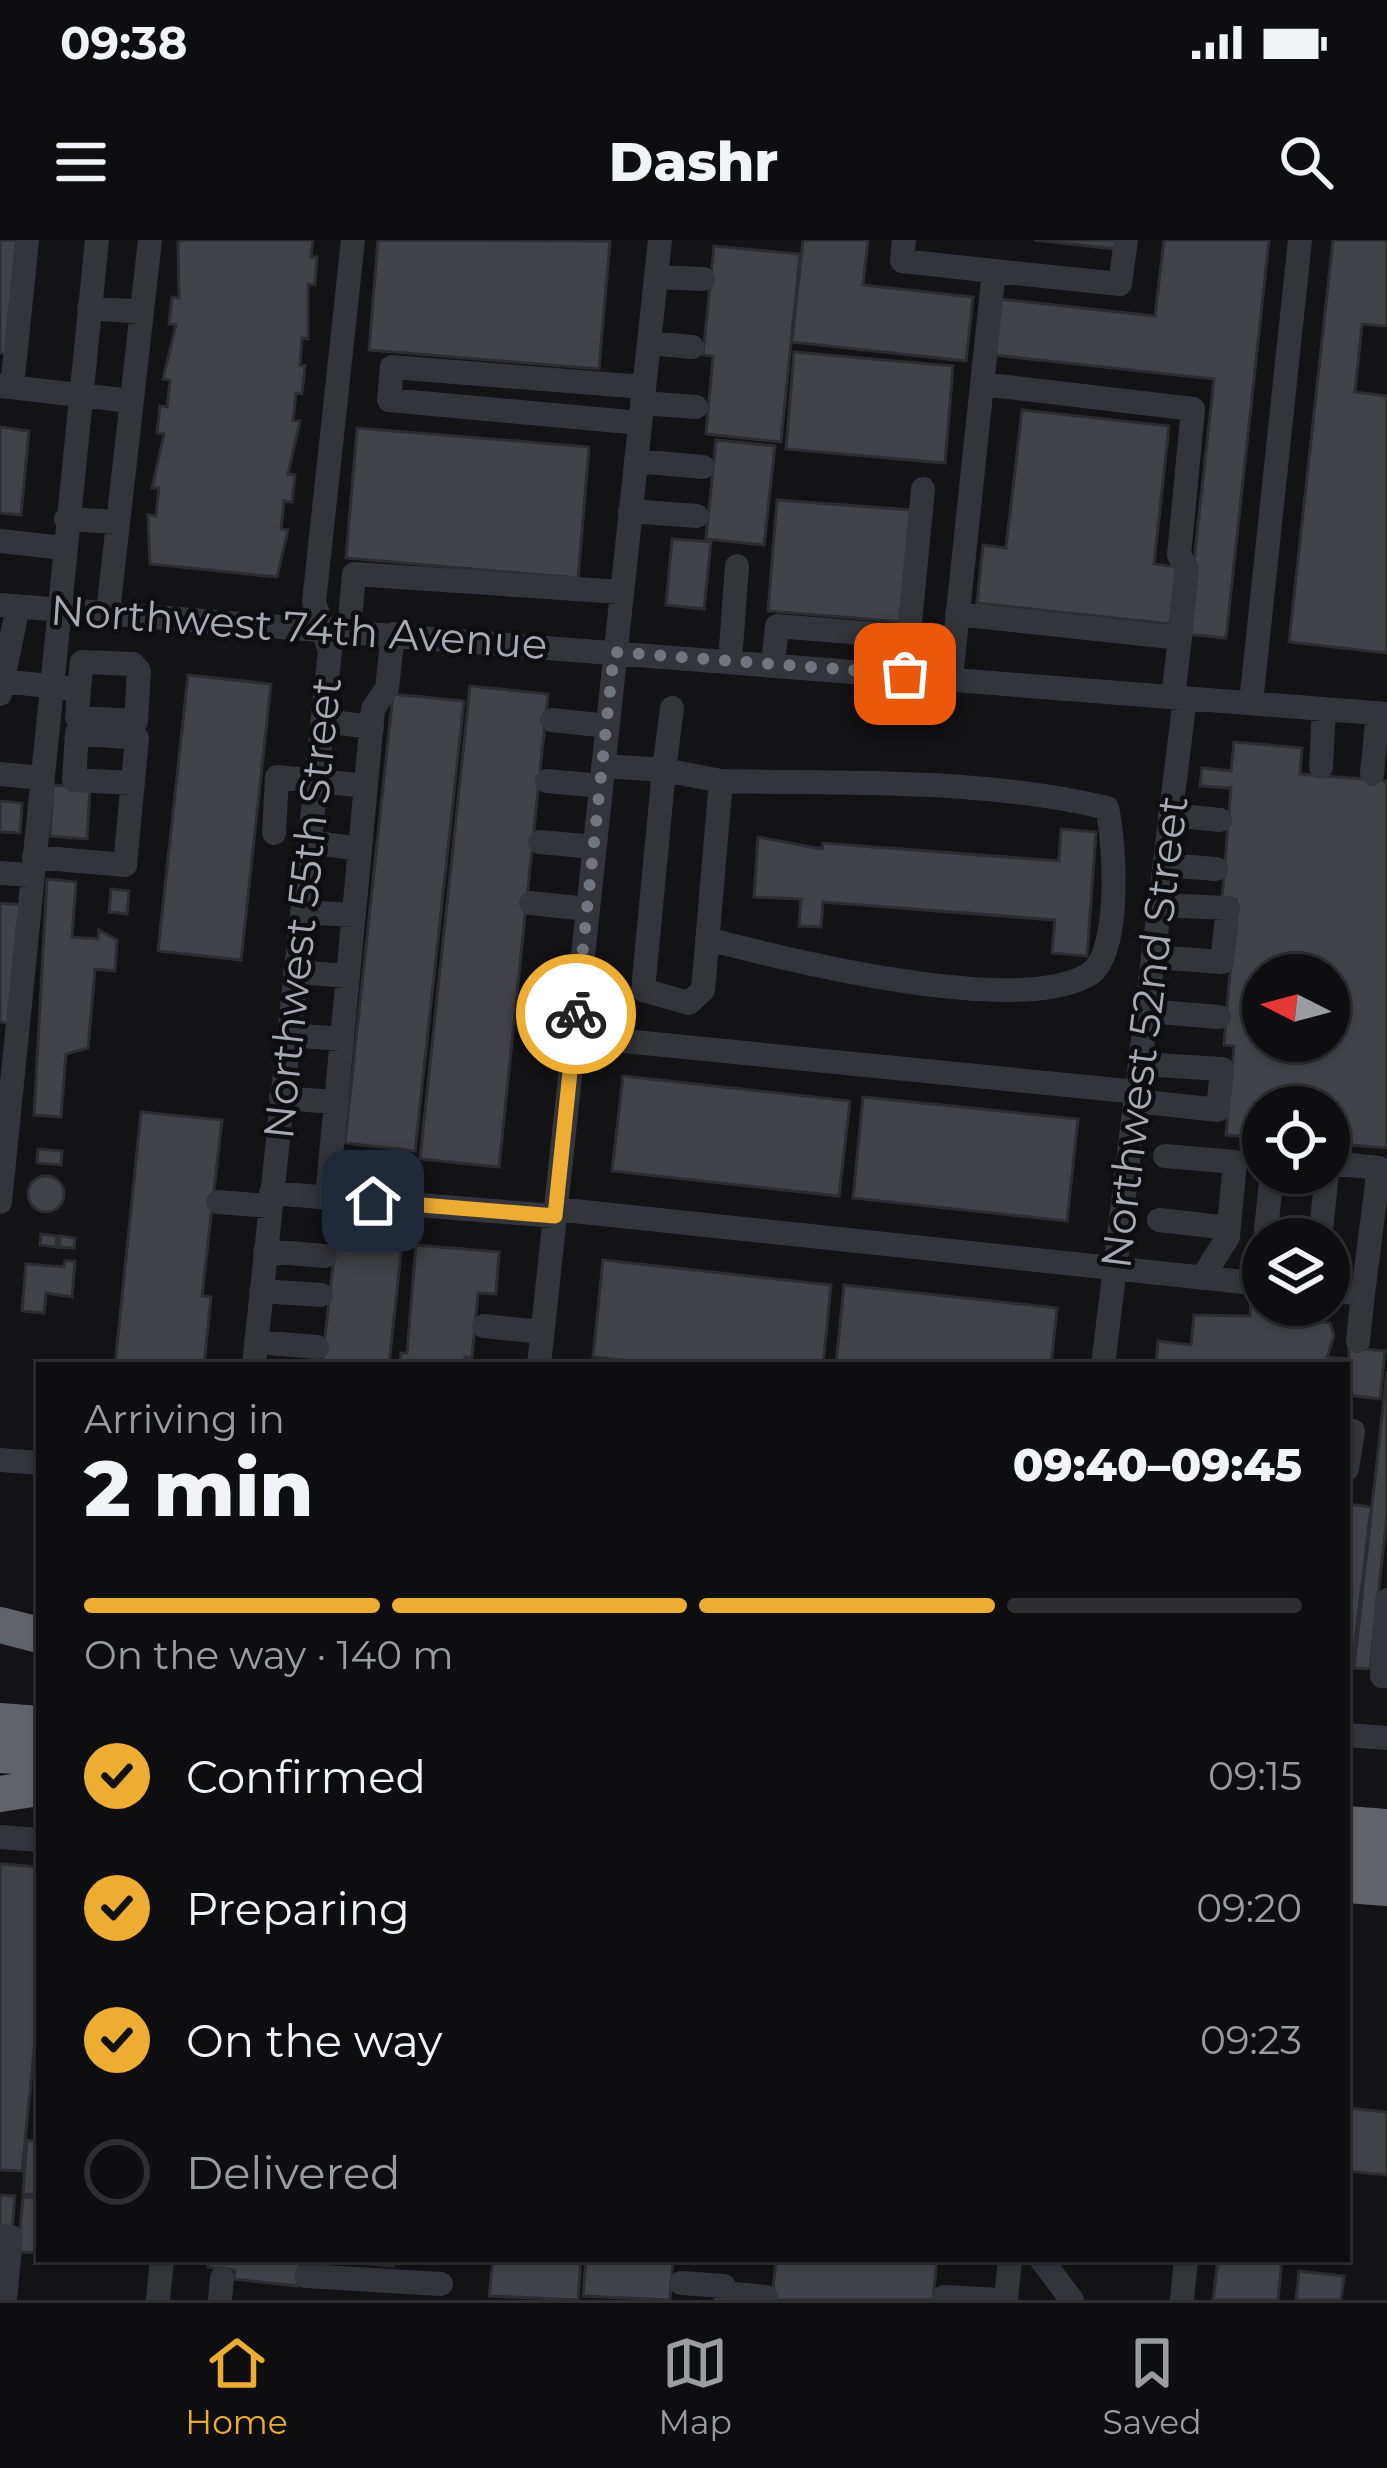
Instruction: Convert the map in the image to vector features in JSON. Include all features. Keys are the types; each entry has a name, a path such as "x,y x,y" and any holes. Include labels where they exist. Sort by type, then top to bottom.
{"highway":[{"path":"0,1625 36,1634"},
{"path":"0,1700 36,1702"},
{"path":"0,1721 36,1724"},
{"path":"0,1755 36,1758"},
{"path":"0,1778 36,1784"},
{"path":"0,1794 36,1786"},
{"path":"1350,1800 1387,1803"},
{"path":"1350,1824 1387,1827"},
{"path":"1350,1859 1387,1862"},
{"path":"1350,1885 1387,1888"}],"street":[{"path":"27,240 6,387 131,401"},
{"path":"0,1202 97,240"},
{"path":"109,612 150,240"},
{"name":"Northwest 55th Street","path":"255,1354 331,651 314,602 353,240"},
{"path":"539,1362 660,240"},
{"path":"904,240 902,260 1120,284 1126,240"},
{"path":"1251,703 1300,240"},
{"path":"951,678 994,271"},
{"path":"656,277 703,279"},
{"path":"89,308 142,312"},
{"path":"649,343 692,347"},
{"path":"642,404 392,367 389,400 695,407"},
{"name":"Northwest 52nd Street","path":"982,384 1193,409 1179,555 1187,568 1170,815 1103,1362"},
{"path":"636,461 703,467"},
{"path":"905,674 923,489"},
{"path":"630,511 697,517"},
{"path":"66,519 118,522"},
{"path":"0,541 63,548"},
{"path":"730,661 737,566"},
{"path":"349,631 354,574 621,592"},
{"path":"1,676 14,647 9,605"},
{"name":"Northwest 74th Avenue","path":"9,605 1382,713"},
{"path":"957,614 1180,638"},
{"path":"773,664 777,626 910,637"},
{"path":"327,1197 371,727 374,709 388,688 393,634"},
{"path":"0,639 0,694"},
{"path":"1,676 79,689"},
{"path":"672,708 643,990 688,1003 703,990 721,781"},
{"path":"1322,767 1324,709"},
{"path":"1372,775 1382,713"},
{"path":"552,720 607,726"},
{"path":"323,721 371,727"},
{"path":"547,781 664,770 721,781 894,785 1063,797 1107,808 1115,879 1103,955 1091,974 1011,988 916,982 791,961 707,939"},
{"path":"0,774 42,778"},
{"path":"274,833 277,777 366,786"},
{"path":"0,873 33,866 125,865 133,783"},
{"path":"1170,815 1220,820"},
{"path":"309,842 360,849"},
{"path":"540,842 594,847"},
{"path":"1164,865 1216,869"},
{"path":"531,903 587,909"},
{"path":"1153,957 1222,962 1228,908 1160,904"},
{"path":"302,912 354,915"},
{"path":"295,972 348,976"},
{"path":"1146,1011 1219,1017"},
{"path":"288,1035 342,1039"},
{"path":"574,1036 1136,1096 1218,1110 1222,1070 1140,1064"},
{"path":"281,1098 336,1102"},
{"path":"1166,1156 1235,1162 1228,1228 1202,1278"},
{"path":"1350,1165 1379,1168 1358,1340"},
{"path":"218,1202 327,1197 555,1212 1115,1270 1242,1277"},
{"path":"1159,1220 1228,1228"},
{"path":"265,1251 325,1256"},
{"path":"261,1291 321,1295"},
{"path":"1350,1292 1363,1294"},
{"path":"484,1326 542,1332"},
{"path":"255,1354 317,1347"},
{"path":"0,1460 36,1463"},
{"path":"1387,1600 1380,1660 1382,1676 1387,1676"},
{"path":"1350,1735 1387,1738"},
{"path":"0,1837 36,1840"},
{"path":"0,2236 11,2237 5,2300"},
{"path":"158,2300 162,2262"},
{"path":"724,2293 727,2262"},
{"path":"944,2297 1003,2300 1009,2262"},
{"path":"1043,2262 1072,2300"},
{"path":"1182,2300 1186,2262"},
{"path":"306,2276 441,2281"},
{"path":"681,2282 766,2297"}],"building":[{"path":"0,240 19,240 7,353 0,353"},
{"path":"313,240 315,285 308,284 302,394 296,393 293,421 300,421 288,474 295,475 292,502 284,501 281,529 288,530 277,577 150,564 148,515 156,516 159,488 152,488 164,434 157,433 160,406 167,407 170,380 163,379 176,325 169,324 172,297 179,298 178,242"},
{"path":"378,240 610,241 599,369 369,350"},
{"path":"803,240 868,240 863,285 973,297 966,361 792,342"},
{"path":"1034,240 1117,240 1116,249"},
{"path":"1164,240 1269,240 1226,638 1186,634 1214,379 994,355 1000,299 1155,316"},
{"path":"1333,240 1387,240 1387,326 1362,324 1355,392 1387,396 1387,653 1289,642"},
{"path":"714,246 800,254 781,442 706,434 713,356 703,355"},
{"path":"794,352 953,366 945,463 786,449"},
{"path":"1022,410 1169,426 1154,564 1177,567 1170,624 977,603 983,545 1006,548"},
{"path":"0,427 29,431 21,515 0,513"},
{"path":"357,428 589,447 578,578 346,558"},
{"path":"716,440 775,446 764,545 706,539"},
{"path":"777,500 911,510 902,622 768,611"},
{"path":"672,539 711,542 704,609 666,605"},
{"path":"188,675 271,684 241,960 158,951"},
{"path":"470,686 548,694 499,1167 420,1159"},
{"path":"393,694 464,701 415,1151 345,1143"},
{"path":"1234,742 1302,748 1300,774 1387,781 1387,1148 1350,1145 1350,1086 1242,1086 1242,1136 1226,1135 1234,1046 1224,1045 1236,900 1222,899 1231,788 1200,786 1202,768 1231,771"},
{"path":"53,785 90,788 87,839 50,836"},
{"path":"0,801 22,803 20,833 0,832"},
{"path":"1061,829 1096,832 1087,956 1052,953 1055,920 823,902 821,927 799,926 801,899 754,897 758,837 822,849 823,843 1059,861"},
{"path":"47,879 76,882 72,937 98,939 99,930 117,940 115,971 95,969 88,1048 66,1054 61,1117 34,1115"},
{"path":"111,889 129,891 127,914 109,912"},
{"path":"0,903 23,905 11,1023 0,1022"},
{"path":"623,1076 850,1101 839,1196 612,1171"},
{"path":"863,1097 1078,1119 1067,1221 853,1198"},
{"path":"141,1112 222,1120 202,1296 211,1297 204,1362 115,1362"},
{"path":"38,1149 62,1151 61,1165 37,1163"},
{"path":"46,1176 58,1182 64,1194 58,1206 46,1212 34,1206 28,1194 34,1182"},
{"path":"41,1234 57,1236 56,1247 40,1245"},
{"path":"60,1236 75,1238 74,1248 59,1247"},
{"path":"336,1236 402,1243 389,1362 322,1362"},
{"path":"416,1245 499,1252 496,1294 478,1293 472,1358 400,1362 401,1353 407,1353"},
{"path":"603,1260 831,1285 823,1362 640,1362 593,1357"},
{"path":"65,1261 75,1261 72,1297 46,1293 44,1313 22,1311 26,1264 64,1267"},
{"path":"844,1285 1057,1308 1051,1362 836,1362"},
{"path":"1194,1315 1242,1316 1242,1326 1331,1326 1334,1336 1327,1357 1349,1359 1349,1348 1385,1351 1380,1399 1350,1395 1350,1362 1156,1362 1158,1341 1191,1345"},
{"path":"1387,1371 1387,1515 1370,1669 1354,1668"},
{"path":"1350,1504 1371,1507 1350,1676"},
{"path":"0,1864 36,1867 36,2032 22,2171 0,2170"},
{"path":"1350,2108 1387,2112 1387,2175 1350,2171"},
{"path":"27,2140 36,2141 36,2195 23,2194"},
{"path":"0,2195 15,2196 12,2230 0,2229"},
{"path":"23,2197 36,2198 36,2253 18,2252"},
{"path":"209,2262 301,2262 298,2286 234,2279 235,2270 208,2267"},
{"path":"493,2262 581,2262 578,2300 489,2296"},
{"path":"586,2262 673,2262 670,2300 583,2296"},
{"path":"776,2262 937,2262 933,2300 772,2300"},
{"path":"1218,2262 1282,2262 1278,2300 1213,2300"},
{"path":"1299,2271 1344,2276 1341,2300 1296,2300"}],"way so far":[{"path":"576,1014 614,652 905,674"}],"route":[{"path":"373,1201 555,1216 576,1014"}]}
